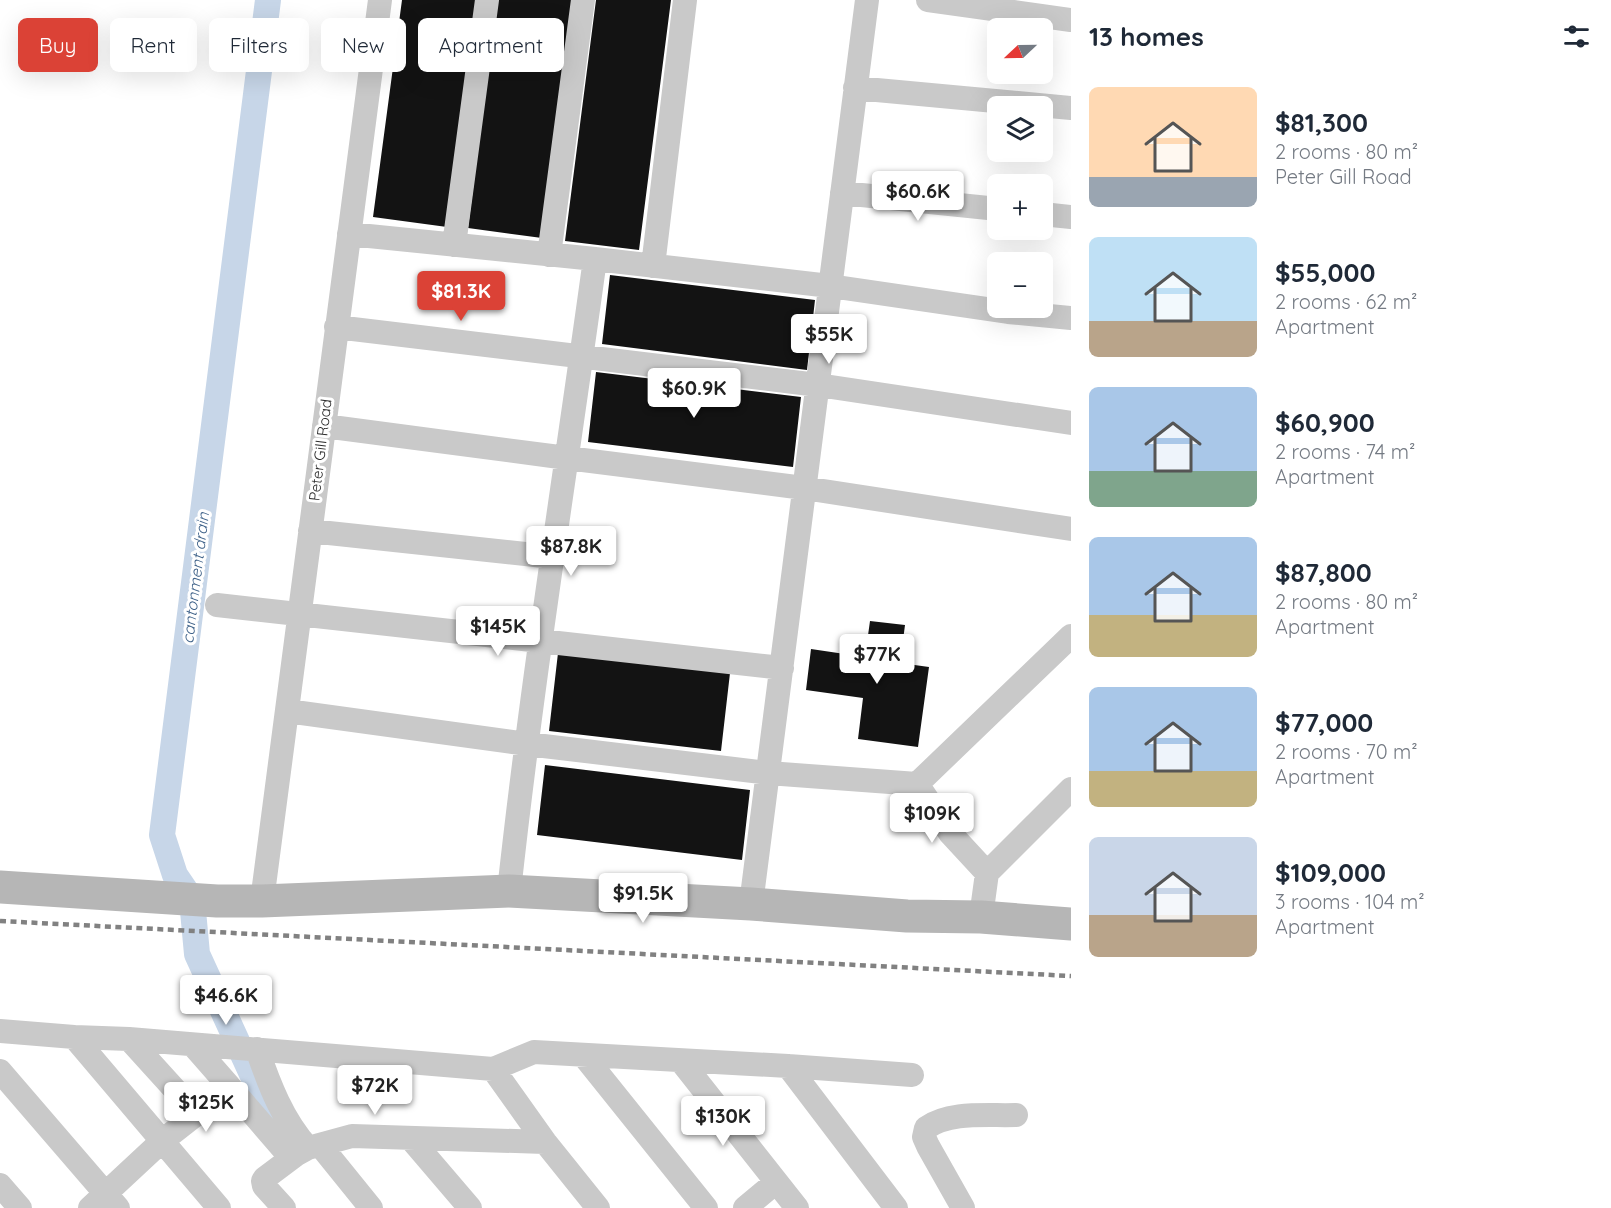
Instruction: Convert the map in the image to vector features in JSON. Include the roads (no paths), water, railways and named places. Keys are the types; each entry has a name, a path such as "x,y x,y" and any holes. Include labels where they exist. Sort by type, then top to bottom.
{"main road":[{"path":"0,887 217,901 509,891 1071,924"}],"street":[{"name":"Peter Gill Road","path":"262,901 380,0"},
{"path":"454,245 487,0"},
{"path":"549,255 583,0"},
{"path":"653,266 685,0"},
{"path":"751,904 867,0"},
{"path":"928,0 1071,20"},
{"path":"855,88 1071,108"},
{"path":"842,193 987,208"},
{"path":"1053,215 1071,217"},
{"path":"349,234 830,286 1008,312 1071,318"},
{"path":"509,891 540,641 595,259"},
{"path":"336,327 818,385 1071,423"},
{"path":"324,426 804,488 1071,529"},
{"path":"310,531 553,557"},
{"path":"217,605 782,668"},
{"path":"287,711 527,744 768,773 917,784 1071,636"},
{"path":"917,784 950,833 987,873"},
{"path":"981,917 987,873 1071,789"},
{"path":"0,1031 129,1039 493,1069 534,1052 912,1075"},
{"path":"74,1037 219,1208"},
{"path":"129,1039 197,1114"},
{"path":"193,1045 229,1086 372,1208"},
{"path":"257,1049 277,1100 306,1150"},
{"path":"584,1056 706,1208"},
{"path":"681,1061 797,1208"},
{"path":"788,1066 896,1208"},
{"path":"493,1069 545,1142 598,1208"},
{"path":"0,1071 104,1203 162,1141 229,1086"},
{"path":"963,1208 928,1146 924,1137 926,1128 950,1117 1016,1116"},
{"path":"284,1208 264,1186 263,1181 306,1150 352,1136 545,1142"},
{"path":"411,1138 470,1208"},
{"path":"745,1208 776,1182"},
{"path":"0,1185 20,1208"}],"waterway":[{"name":"cantonment drain","path":"268,0 162,835 175,875 192,900 197,954 279,1133"}],"railway":[{"path":"0,921 1071,976"}]}
